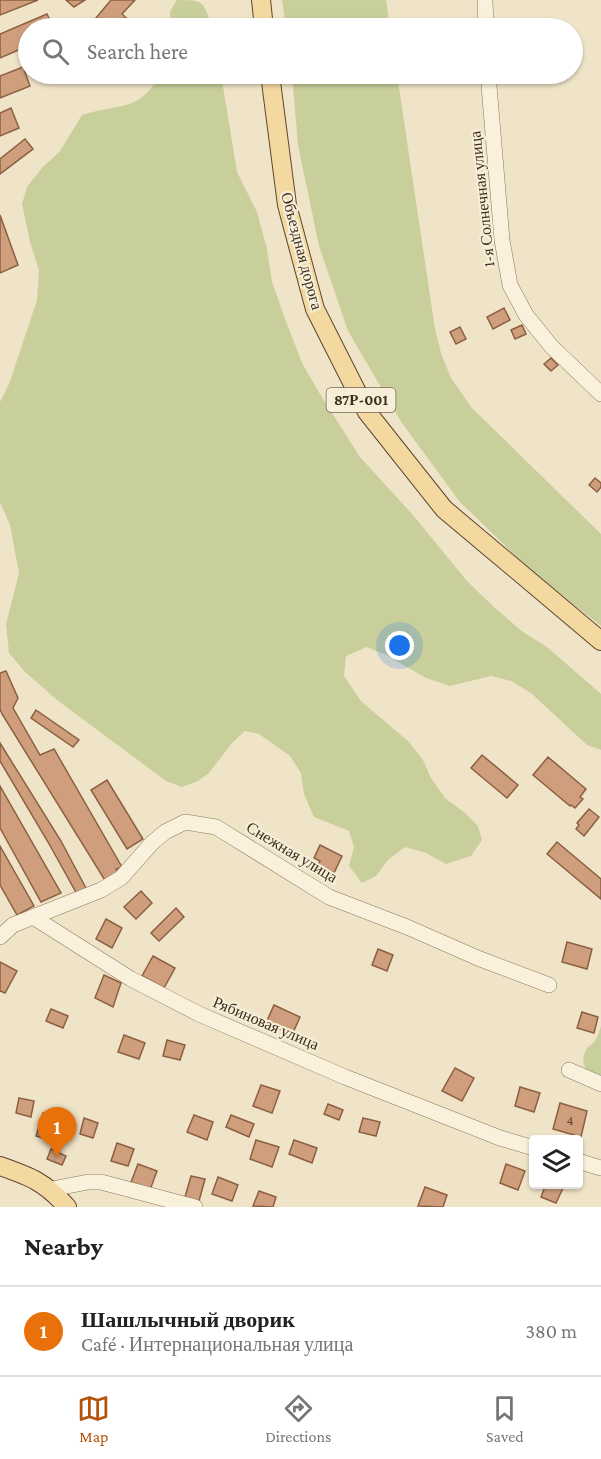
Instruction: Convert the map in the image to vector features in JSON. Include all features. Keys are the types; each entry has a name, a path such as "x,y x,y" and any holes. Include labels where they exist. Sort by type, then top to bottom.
{"main road":[{"path":"261,0 263,18"},
{"name":"Объездная дорога","path":"271,84 287,206 315,309 367,412 444,509 601,641"},
{"path":"0,1166 32,1178 52,1190 68,1207"}],"street":[{"path":"485,0 486,18"},
{"name":"1-я Солнечная улица","path":"489,84 502,240 510,285 526,315 551,346 601,394"},
{"name":"Снежная улица","path":"33,917 101,890 121,878 152,843 165,832 185,822 216,827 329,897 549,985"},
{"path":"0,936 13,925 33,917"},
{"name":"Рябиновая улица","path":"33,917 131,979 199,1014 345,1077 500,1138 529,1147"},
{"path":"569,1070 601,1084"},
{"path":"583,1162 601,1168"},
{"path":"52,1190 88,1182 101,1182 195,1207"}],"green space":[{"path":"177,0 194,1 202,4 209,18 170,18 170,11"},
{"path":"282,0 386,0 389,18 285,18"},
{"path":"153,84 223,84 237,172 257,212 267,249 272,282 287,324 303,365 320,394 360,457 413,515 467,581 523,632 547,647 601,694 601,750 587,745 531,693 511,681 491,676 450,686 426,678 367,647 346,656 344,676 361,701 409,742 423,760 431,778 445,798 478,826 482,840 471,856 446,864 426,853 405,847 388,860 376,876 362,883 349,866 354,847 349,831 314,817 304,794 301,773 290,756 259,734 245,731 232,743 209,773 198,781 182,787 166,781 57,700 25,672 9,653 6,624 19,573 10,525 0,502 0,402 9,384 37,300 39,270 22,204 27,187 60,151 82,115 127,105 144,95"},
{"path":"293,84 398,84 435,329 441,353 451,378 472,408 601,534 601,626 529,569 459,501 402,423 348,331 319,246 298,145"},
{"path":"601,1026 601,1085 588,1073 583,1058 588,1047 596,1039"}],"building":[{"path":"0,0 38,0 0,15"},
{"path":"66,0 85,0 74,7"},
{"path":"111,0 135,0 122,14 126,18 96,18"},
{"path":"47,14 49,18 38,18"},
{"path":"18,26 18,50 0,58 0,34"},
{"path":"18,69 18,84 29,84 30,86 0,98 0,76"},
{"path":"11,108 19,128 0,136 0,113"},
{"path":"25,139 33,149 0,174 0,159"},
{"path":"0,215 18,265 0,273"},
{"path":"504,308 510,320 493,329 487,317"},
{"path":"522,325 526,334 515,339 511,330"},
{"path":"460,327 466,339 456,344 450,332"},
{"path":"551,358 558,365 551,371 544,364"},
{"path":"595,478 601,483 597,492 589,485"},
{"path":"6,671 18,698 13,708 40,755 54,749 122,867 116,869 120,873 106,882 2,714 0,673"},
{"path":"36,710 79,740 73,747 31,718"},
{"path":"0,743 61,841 87,890 77,894 0,761"},
{"path":"482,755 518,785 507,798 471,768"},
{"path":"548,757 586,789 580,797 583,799 575,808 533,775"},
{"path":"107,780 143,839 127,849 91,790"},
{"path":"0,786 61,893 41,902 0,828"},
{"path":"589,809 599,817 584,836 576,829 579,825 577,823"},
{"path":"557,842 601,879 601,899 547,854"},
{"path":"320,845 342,856 334,873 318,865 320,861 314,858"},
{"path":"0,846 34,906 17,915 0,885"},
{"path":"141,891 152,903 136,919 124,907"},
{"path":"176,908 184,917 159,941 151,933"},
{"path":"106,919 122,928 112,948 96,939"},
{"path":"567,942 592,949 587,969 562,962"},
{"path":"378,949 393,955 387,971 372,965"},
{"path":"153,956 175,968 164,988 142,976"},
{"path":"0,962 17,971 5,993 0,991"},
{"path":"104,975 121,983 113,1007 95,998"},
{"path":"274,1005 300,1017 292,1035 266,1023"},
{"path":"51,1009 68,1016 63,1028 46,1021"},
{"path":"582,1012 598,1017 594,1033 577,1028"},
{"path":"124,1035 145,1043 139,1059 118,1052"},
{"path":"167,1040 185,1045 180,1060 163,1056"},
{"path":"455,1068 474,1078 462,1101 442,1091"},
{"path":"261,1085 280,1091 272,1113 253,1106"},
{"path":"520,1087 540,1093 534,1112 515,1106"},
{"path":"19,1098 34,1101 31,1117 16,1113"},
{"path":"560,1103 587,1111 581,1135 553,1129"},
{"path":"328,1104 343,1110 339,1120 324,1114"},
{"path":"43,1113 62,1118 56,1142 36,1136"},
{"path":"194,1115 213,1122 207,1140 187,1132"},
{"path":"231,1115 254,1124 249,1137 226,1127"},
{"path":"84,1118 98,1123 93,1138 80,1134"},
{"path":"363,1118 380,1122 376,1136 359,1132"},
{"path":"256,1140 279,1147 272,1167 250,1159"},
{"path":"294,1140 317,1148 312,1163 289,1154"},
{"path":"117,1143 134,1149 128,1166 111,1161"},
{"path":"51,1149 66,1156 62,1165 47,1159"},
{"path":"138,1164 157,1171 150,1190 131,1182"},
{"path":"506,1164 525,1171 518,1190 500,1183"},
{"path":"191,1176 205,1179 199,1201 185,1197"},
{"path":"218,1177 238,1185 232,1201 212,1194"},
{"path":"425,1187 447,1195 443,1207 418,1206"},
{"path":"544,1189 563,1189 556,1203 541,1197"},
{"path":"259,1191 276,1197 273,1207 253,1206"}],"place":[{"name":"Шашлычный дворик","path":"57,1157"}]}
